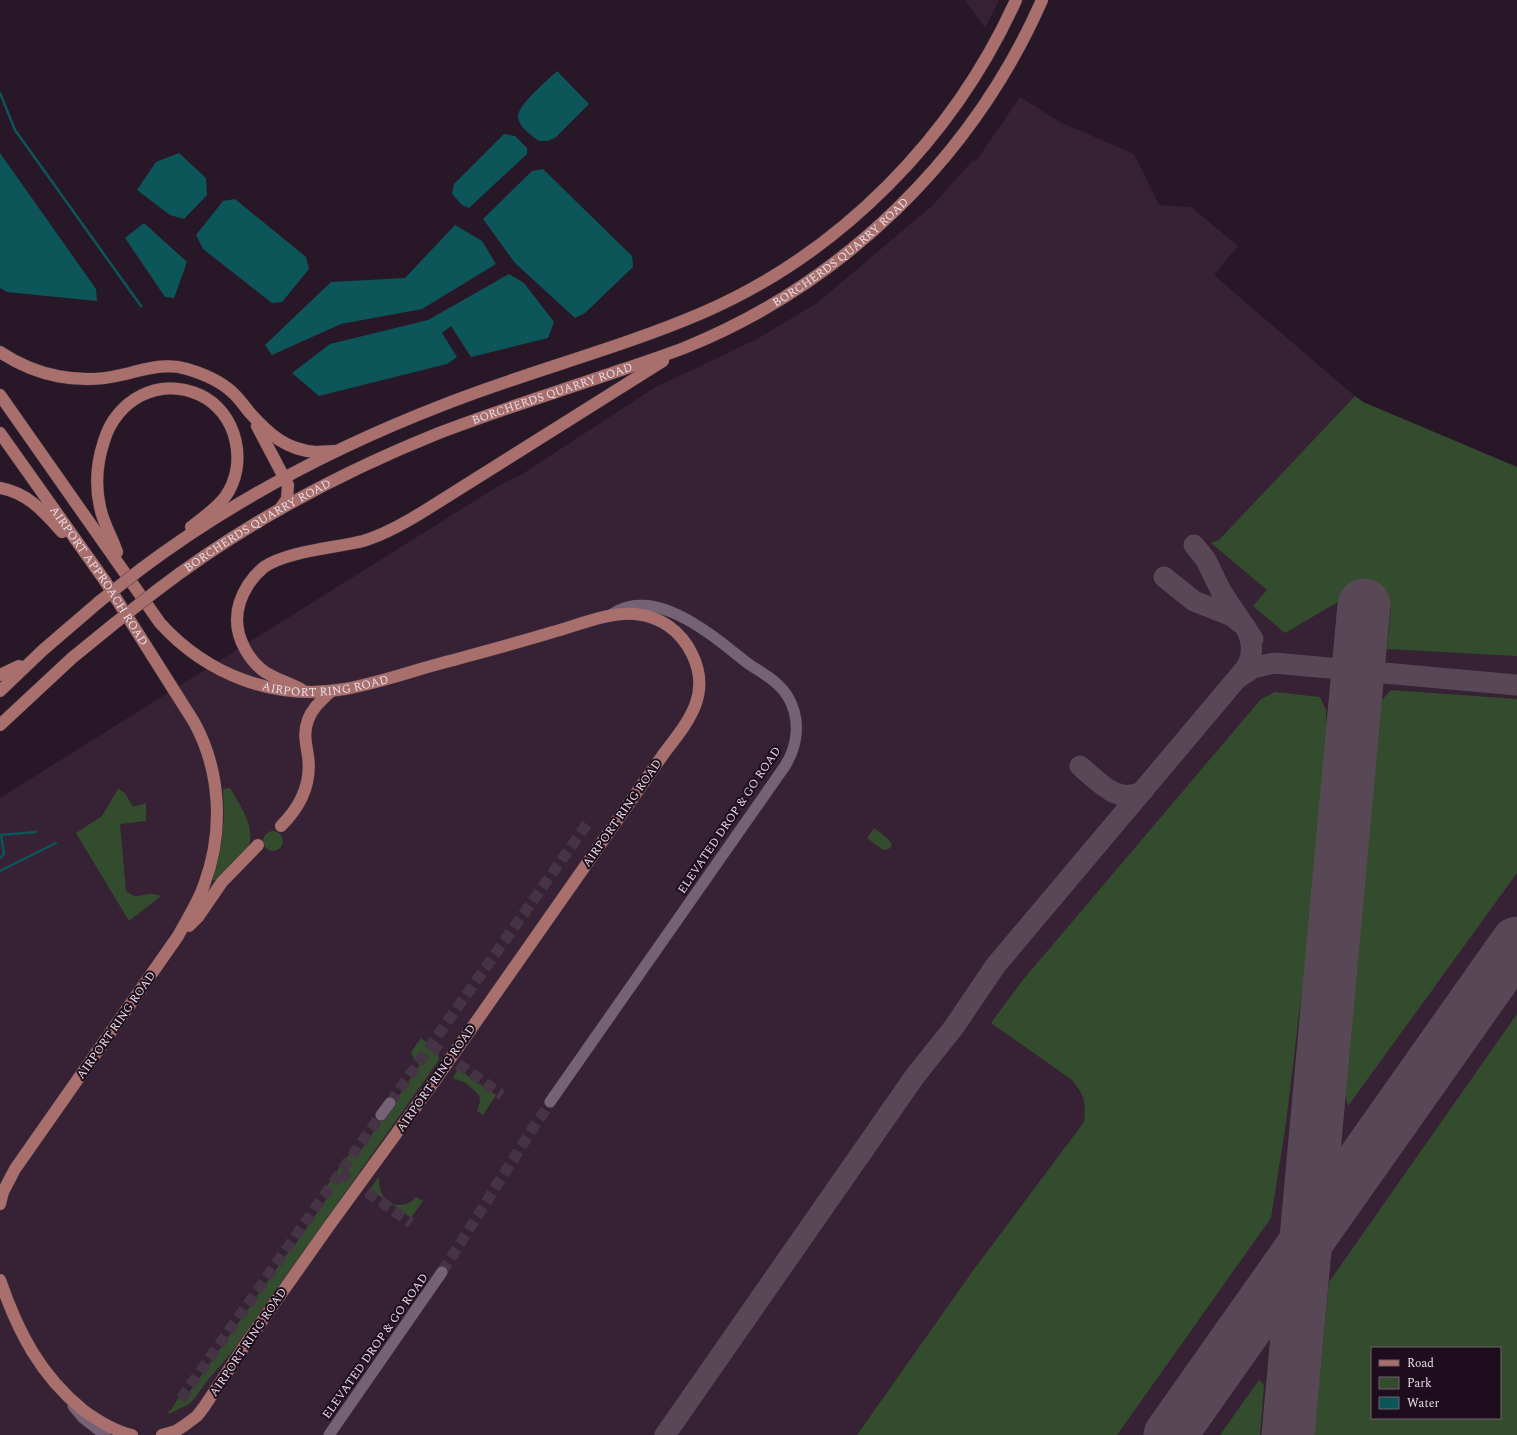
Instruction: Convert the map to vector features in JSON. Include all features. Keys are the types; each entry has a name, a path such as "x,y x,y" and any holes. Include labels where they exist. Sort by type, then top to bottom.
{"main road":[{"name":"BORCHERDS QUARRY ROAD","path":"0,691 51,643 100,601 141,569 228,511 285,478 339,450 391,426 450,402 633,340 696,315 733,299 789,266 825,241 858,213 886,187 919,152 946,118 974,78 993,46 1016,0"},
{"name":"BORCHERDS QUARRY ROAD","path":"0,725 72,658 115,622 217,548 276,512 355,470 437,434 682,349 742,322 788,295 833,264 867,237 894,212 938,166 980,111 1014,56 1042,0"},
{"path":"305,692 264,671 249,656 240,638 237,622 240,602 249,583 261,569 282,558 363,541 396,528 682,349"},
{"path":"0,352 39,372 71,378 99,379 153,367 171,366 184,368 201,373 217,381 238,398 270,434 285,444 311,452 339,450"},
{"path":"124,570 116,548 105,526 100,507 97,484 101,448 106,433 114,419 130,402 148,392 160,389 178,389 202,396 213,404 224,416 229,423 236,444 238,456 237,468 229,490 219,503 156,558"},
{"name":"AIRPORT APPROACH ROAD","path":"0,395 124,570 150,610"},
{"path":"249,412 285,478 288,487 288,496 283,506 276,512"},
{"name":"AIRPORT APPROACH ROAD","path":"0,433 105,581 194,722"},
{"path":"0,488 20,494 41,508 105,581"},
{"name":"AIRPORT RING ROAD","path":"150,610 182,645 204,661 222,671 246,681 282,690 305,692 331,691 355,687 611,615 636,614 651,618 670,627 685,642 693,655 699,675 698,696 691,716 436,1079 329,1226 247,1342 204,1407 197,1416 185,1426 176,1431 162,1435"},
{"path":"0,676 16,669 51,643"},
{"path":"281,826 299,805 306,788 309,763 305,735 308,718 316,706 331,691"},
{"name":"AIRPORT RING ROAD","path":"0,1204 14,1169 178,936 196,904 204,885 212,860 217,828 217,797 213,774 205,746 194,722"},
{"path":"178,936 198,917 222,882 258,845"},
{"path":"0,1280 3,1294 30,1350 66,1395 99,1421 115,1430 132,1435"}],"street":[{"name":"ELEVATED DROP & GO ROAD","path":"550,1102 785,766 794,748 796,737 796,722 792,707 782,688 771,678 749,664 689,619 664,609 644,606 624,608 611,615"},
{"path":"381,1115 390,1103"},
{"name":"ELEVATED DROP & GO ROAD","path":"329,1435 442,1272"},
{"path":"66,1395 84,1418 105,1435"}],"shaded area":[{"path":"965,0 999,0 985,28"},
{"path":"1020,97 1060,122 1134,154 1159,205 1191,207 1238,246 1214,275 1344,387 1363,402 1517,467 1517,1435 0,1435 0,798 500,485 515,477 516,478 654,388 757,339 817,303 933,205 973,160 976,161"}],"green space":[{"path":"1355,396 1363,402 1517,467 1517,656 1387,649 1391,607 1338,602 1285,633 1253,606 1267,590 1211,543 1219,540"},
{"path":"1391,690 1517,699 1517,873 1348,1106 1345,1092 1380,702"},
{"path":"1275,692 1320,697 1326,710 1329,766 1286,1123 1271,1218 1117,1435 857,1435 972,1272 1084,1122 1084,1100 1080,1090 1072,1080 991,1023 1022,981 1261,699"},
{"path":"230,788 247,818 250,835 249,843 246,851 240,859 218,881 212,880 221,843 224,818 223,789"},
{"path":"118,789 125,793 133,807 146,803 146,821 120,824 126,891 136,896 151,894 161,896 129,921 76,833 102,816"},
{"path":"874,828 889,840 892,846 889,849 883,850 867,838"},
{"path":"273,831 280,834 283,841 280,848 273,851 266,848 263,841 266,834"},
{"path":"1517,1014 1517,1435 1314,1435 1329,1282"},
{"path":"421,1038 438,1052 439,1060 232,1352 189,1404 169,1414 168,1411 171,1410 179,1397 183,1401 289,1251 290,1252 330,1194 324,1190 350,1153 356,1157 420,1065 415,1061 411,1052"},
{"path":"458,1069 496,1095 483,1115 477,1111 480,1102 479,1095 466,1083 453,1078"},
{"path":"379,1176 379,1186 381,1192 392,1204 407,1204 416,1197 423,1201 411,1218 370,1189"},
{"path":"1259,1380 1264,1385 1260,1435 1220,1435"}],"water":[{"path":"557,71 589,104 555,138 547,141 539,141 521,125 518,118 519,113 527,100"},
{"path":"504,134 515,136 527,148 527,154 469,208 462,205 452,194 454,184"},
{"path":"0,153 96,289 97,301 7,292 0,288"},
{"path":"179,153 206,178 207,195 184,219 170,215 137,190 156,162"},
{"path":"543,169 632,256 633,267 585,313 575,318 515,263 483,219 532,171"},
{"path":"235,199 306,257 309,269 282,302 272,303 203,249 196,235 223,201"},
{"path":"144,223 187,262 174,298 165,297 125,238"},
{"path":"455,225 482,241 496,264 422,309 341,324 272,355 265,345 331,282 405,278"},
{"path":"509,274 524,283 554,322 548,338 471,357 451,326 442,333 457,357 447,364 319,396 292,373 330,344 428,320"}],"waterway":[{"path":"0,93 15,130 141,306"},
{"path":"0,835 36,832"},
{"path":"0,858 4,854 1,835"},
{"path":"0,871 56,843"}],"taxiway":[{"path":"1194,545 1206,560 1221,591 1253,639"},
{"path":"1164,577 1194,601 1232,616 1242,624"},
{"path":"665,1435 915,1076 954,1027 996,965 1245,669 1250,659 1252,649 1246,628"},
{"path":"1238,678 1253,668 1274,663 1517,685"},
{"path":"1080,766 1101,784 1117,794 1125,796 1134,795 1143,791"}],"runway":[{"path":"1288,1435 1364,605"},
{"path":"1170,1435 1517,943"}],"tunnel":[{"path":"390,1103 587,824"},
{"path":"431,1045 502,1095"},
{"path":"442,1272 550,1102"},
{"path":"181,1399 381,1115"},
{"path":"340,1173 411,1223"}]}
